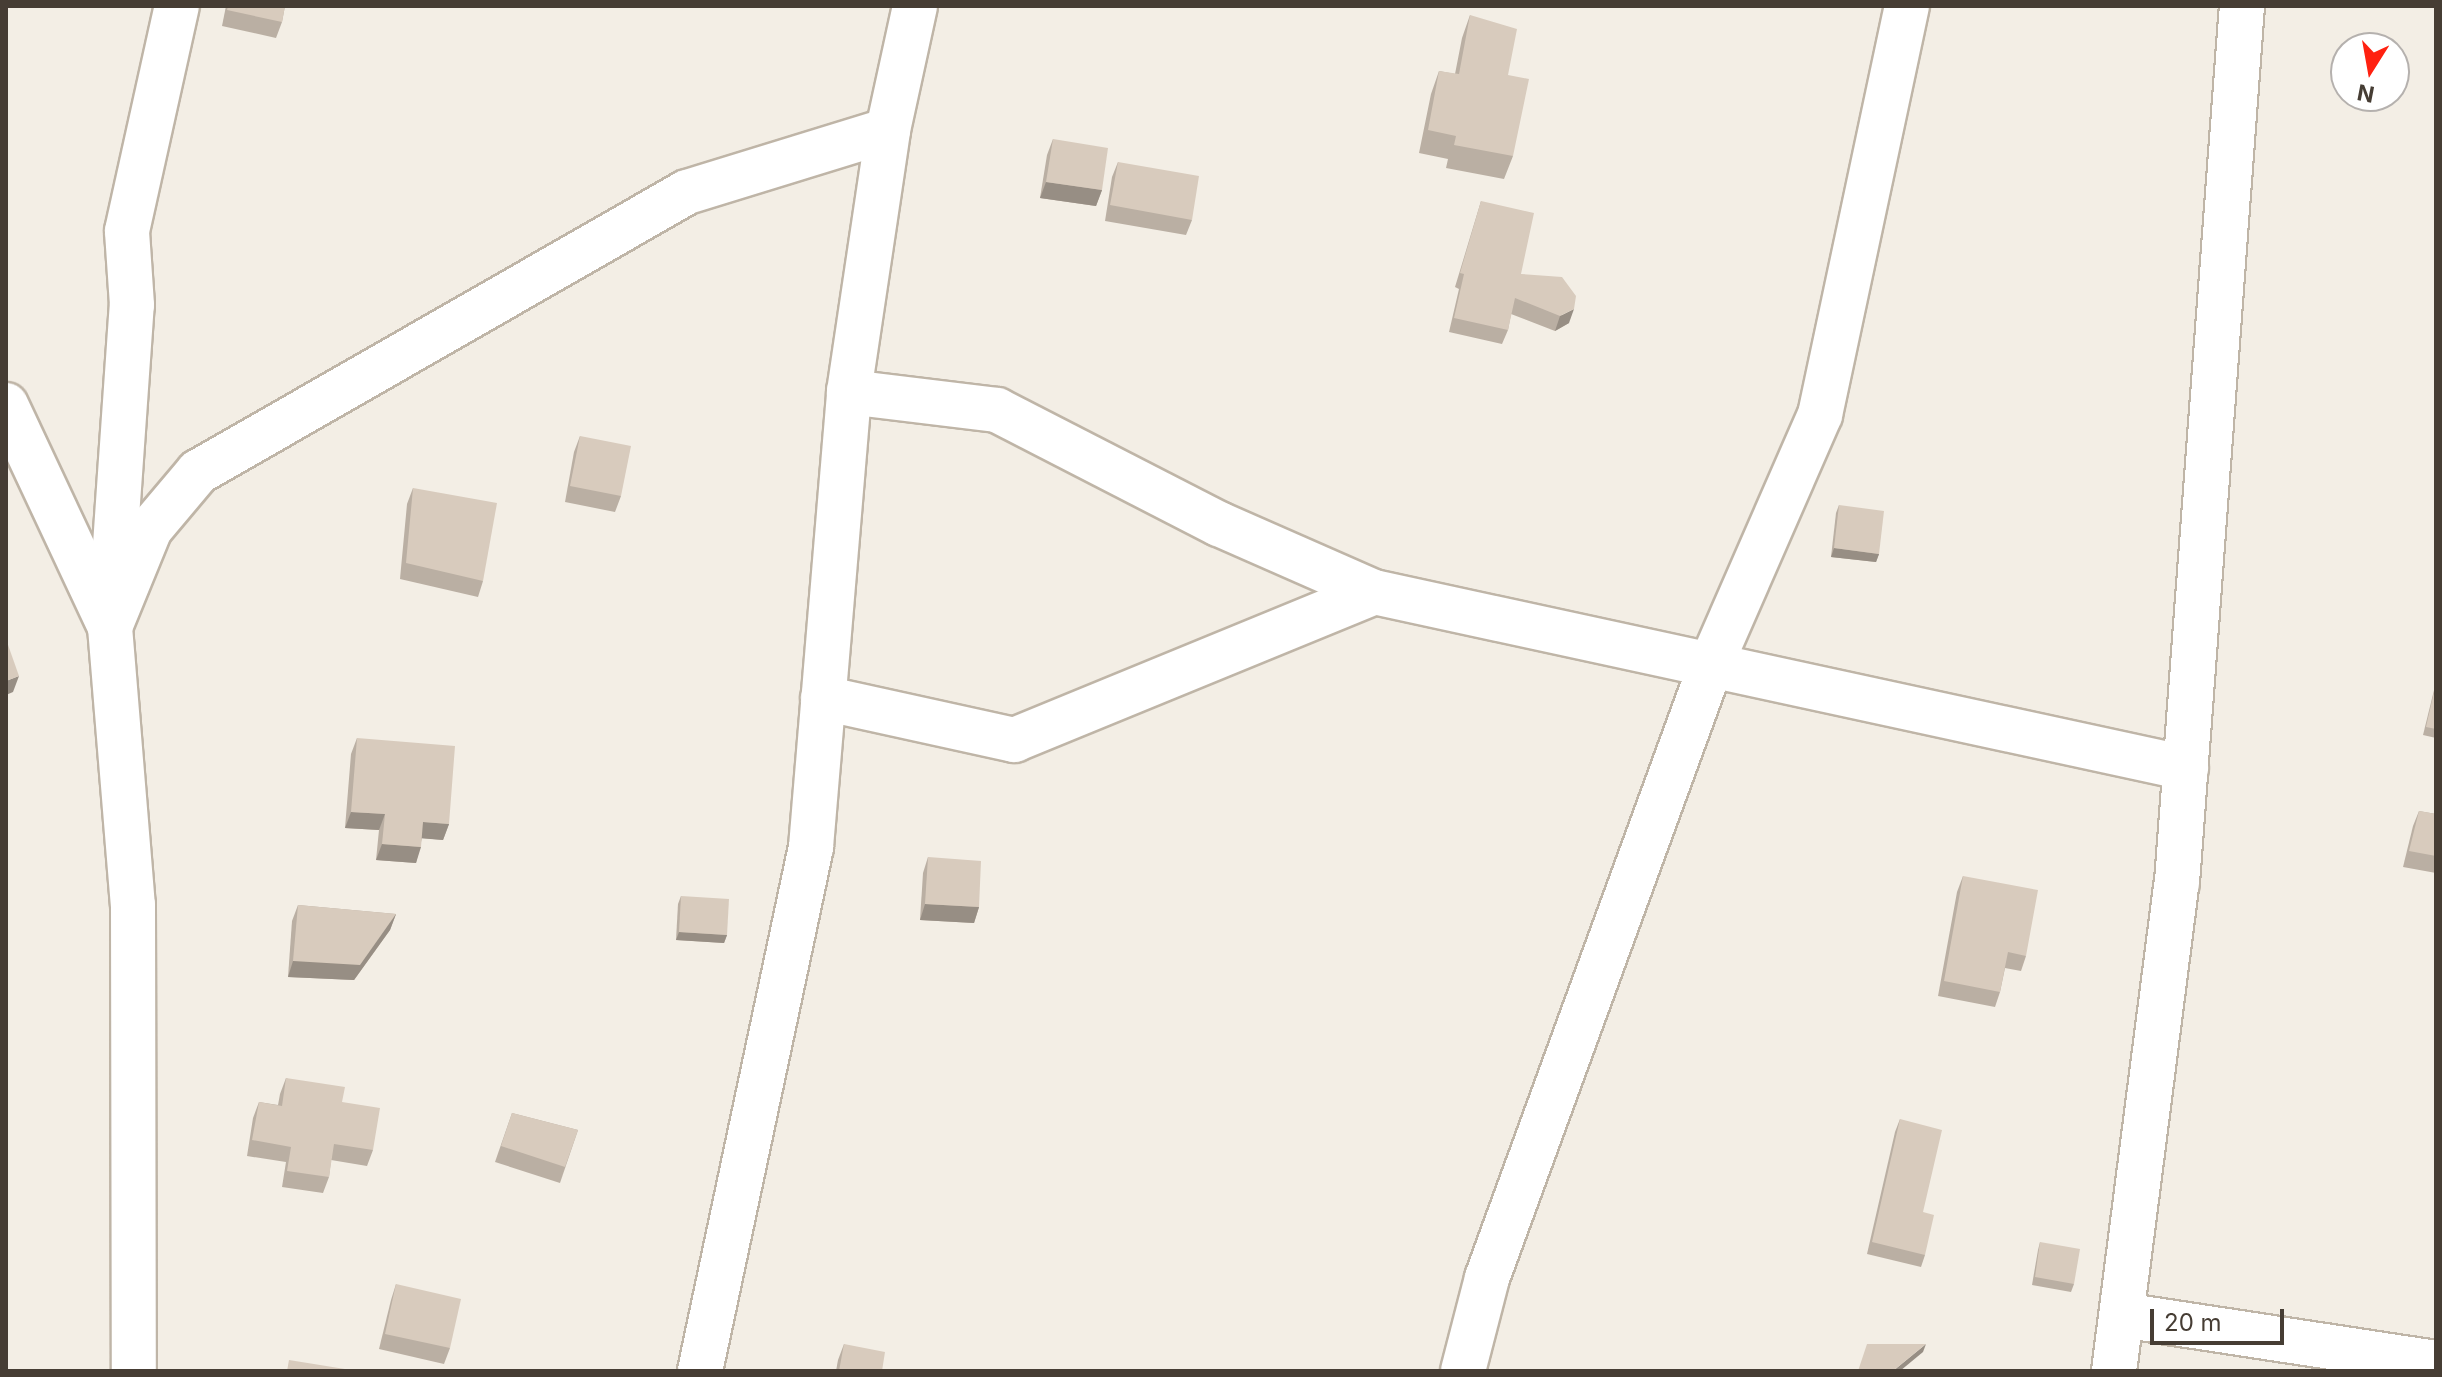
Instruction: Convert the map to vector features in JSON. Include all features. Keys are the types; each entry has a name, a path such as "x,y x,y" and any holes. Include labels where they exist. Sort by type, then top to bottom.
{"street":[{"path":"134,1371 133,905 110,627 132,305 127,231 177,6"},
{"path":"700,1371 811,847 849,392 888,130 915,6"},
{"path":"1463,1371 1487,1278 1712,662 1820,415 1907,6"},
{"path":"2114,1371 2177,882 2242,6"},
{"path":"110,627 150,529 198,472 687,192 888,130"},
{"path":"849,392 997,410 1219,524 1374,592 1712,662 2186,768"},
{"path":"6,405 110,627"},
{"path":"823,698 1014,740 1374,592"},
{"path":"2122,1315 2436,1363"}],"building":[{"path":"228,6 285,6 282,22 227,10"},
{"path":"1470,15 1517,29 1508,75 1529,79 1513,156 1454,145 1456,136 1428,130 1439,71 1459,74"},
{"path":"1053,139 1108,148 1102,190 1046,182"},
{"path":"1118,162 1199,176 1192,220 1110,205"},
{"path":"1481,201 1534,213 1521,274 1562,277 1576,296 1574,309 1560,316 1515,298 1508,330 1454,318 1464,274 1460,273"},
{"path":"580,436 631,446 621,496 570,486"},
{"path":"413,488 497,503 483,581 406,563"},
{"path":"1839,505 1884,511 1879,554 1834,548"},
{"path":"6,642 19,676 6,681"},
{"path":"2436,683 2436,729 2426,727"},
{"path":"357,738 455,746 449,824 423,822 421,847 382,844 385,814 351,812"},
{"path":"2419,811 2436,814 2436,856 2409,851"},
{"path":"928,857 981,861 979,907 925,904"},
{"path":"1963,876 2038,890 2026,956 2008,952 2000,992 1944,981"},
{"path":"681,896 729,899 727,935 679,932"},
{"path":"298,905 396,914 360,965 293,961"},
{"path":"286,1078 345,1087 342,1102 380,1108 373,1150 334,1144 329,1177 287,1171 291,1147 252,1140 259,1102 282,1106"},
{"path":"512,1113 578,1130 565,1167 501,1146"},
{"path":"1900,1119 1942,1130 1923,1212 1934,1215 1925,1255 1872,1242"},
{"path":"2040,1242 2080,1249 2074,1284 2035,1277"},
{"path":"396,1284 461,1299 450,1348 385,1334"},
{"path":"844,1344 885,1352 882,1371 839,1371"},
{"path":"1867,1344 1926,1344 1893,1371 1858,1371"},
{"path":"289,1360 351,1370 351,1371 287,1371"}]}
